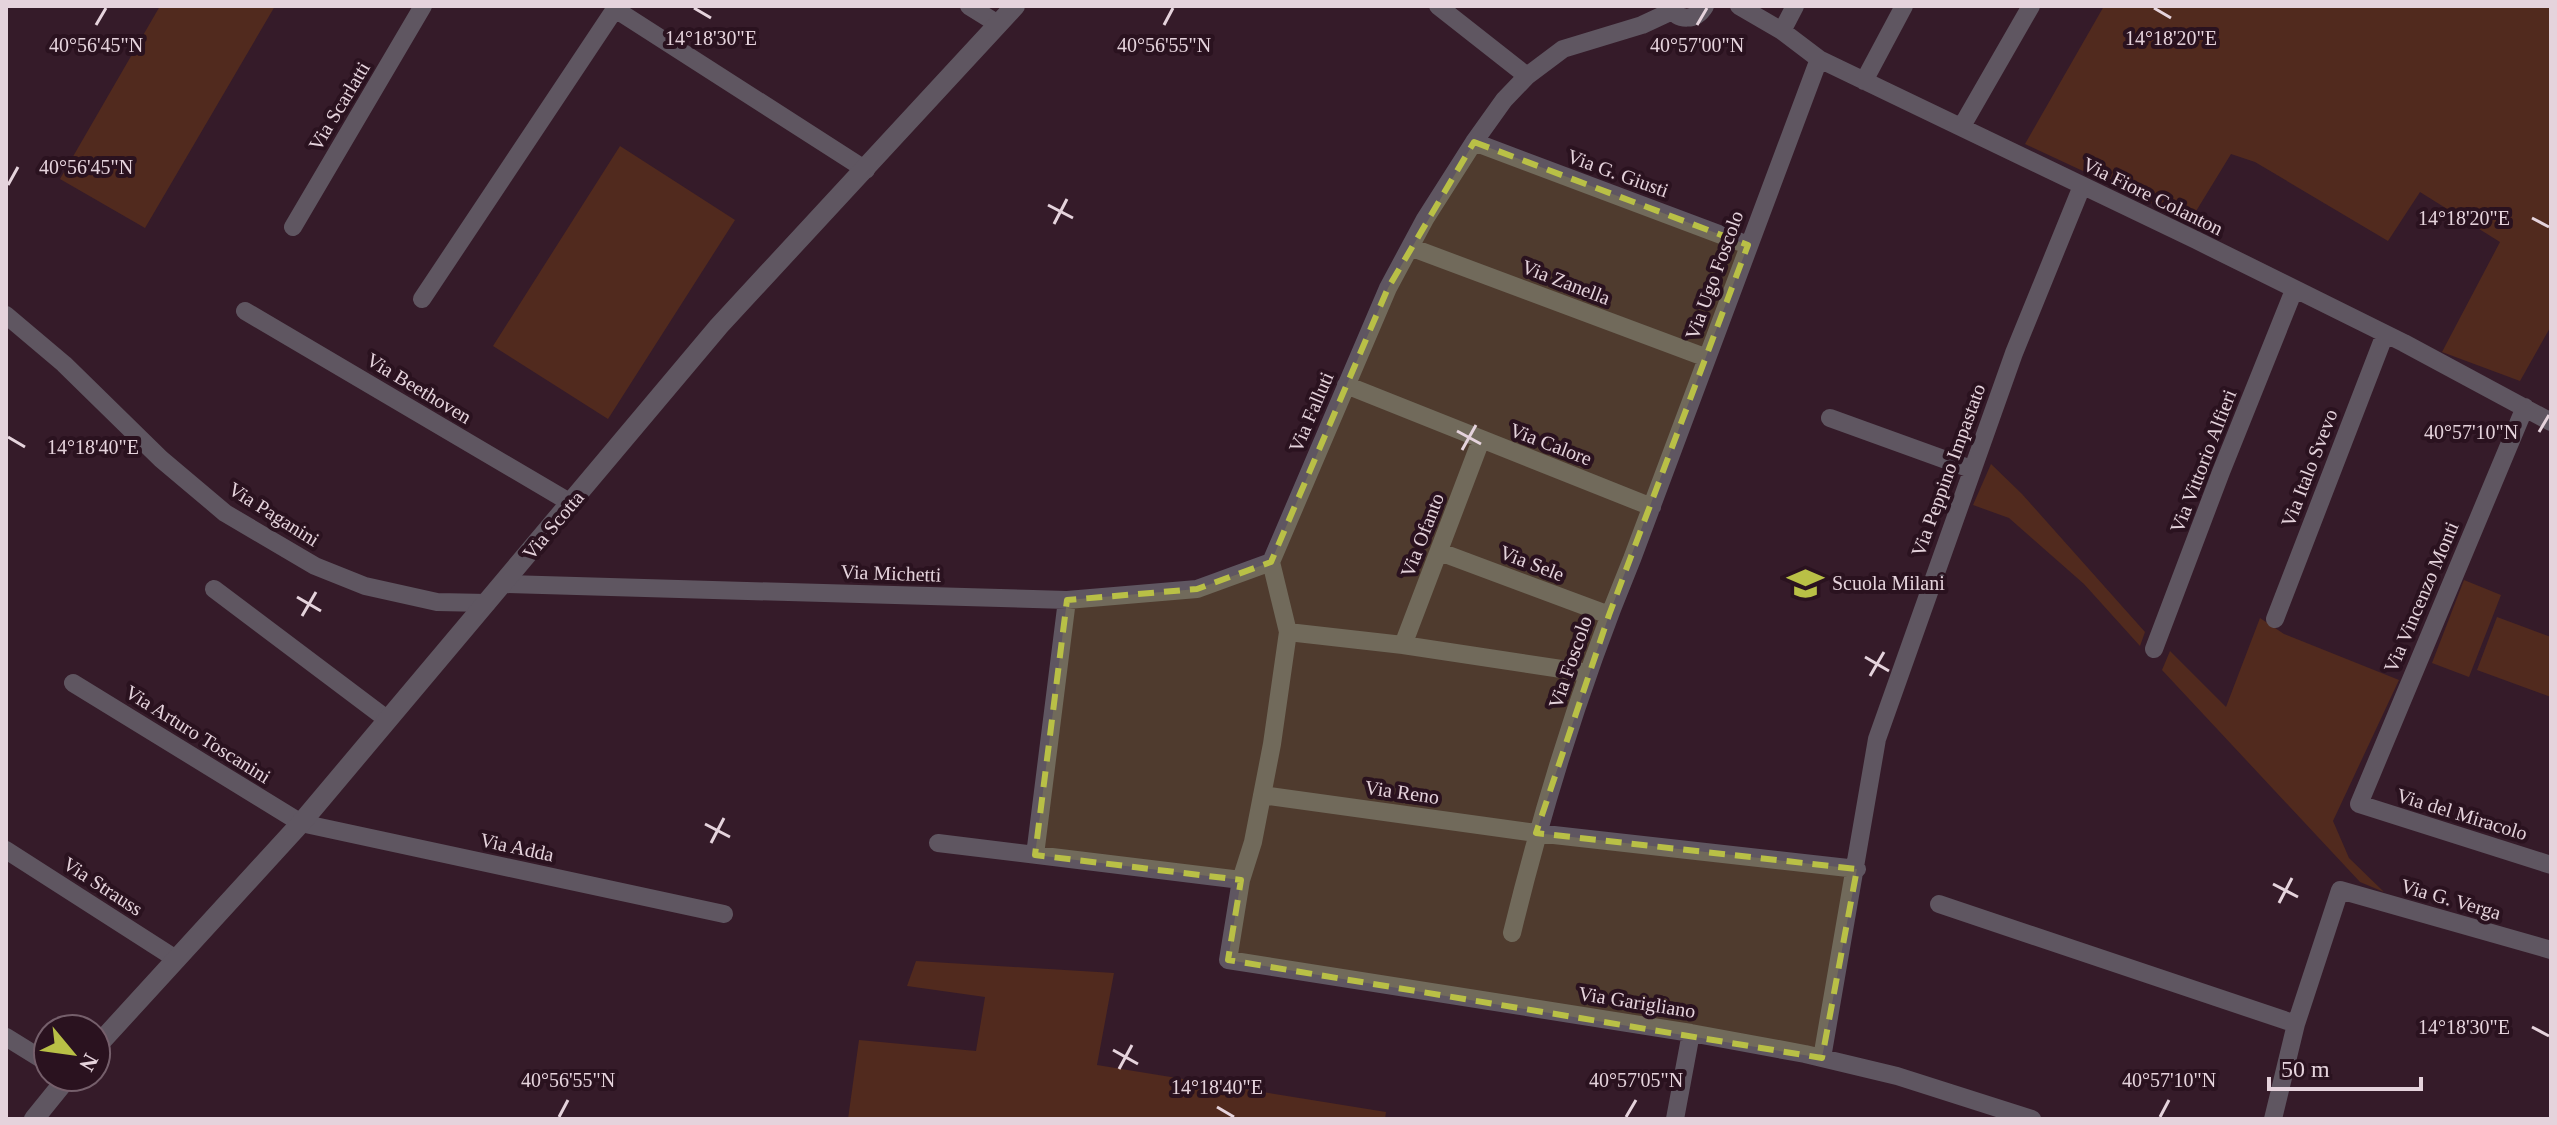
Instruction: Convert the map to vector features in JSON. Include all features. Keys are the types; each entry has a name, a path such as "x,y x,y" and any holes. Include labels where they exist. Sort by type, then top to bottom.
{"street":[{"name":"Via Scarlatti","path":"293,227 423,6"},
{"path":"969,6 998,24"},
{"name":"Via Scotta","path":"112,1029 301,823 719,326 1015,6"},
{"path":"1438,6 1527,76"},
{"name":"Via Falluti","path":"1271,562 1388,288 1474,142 1504,100 1527,76 1563,49 1642,25 1671,9 1683,18 1689,18 1701,13 1705,6"},
{"name":"Via Fiore Colanton","path":"1739,6 1782,31 1819,59 2385,334 2551,422"},
{"path":"1782,31 1795,6"},
{"path":"1864,81 1904,6"},
{"path":"1962,126 2031,6"},
{"path":"422,299 615,9 866,170"},
{"name":"Via Ugo Foscolo","path":"1652,507 1819,59"},
{"name":"Via G. Giusti","path":"1474,142 1748,245"},
{"name":"Via Peppino Impastato","path":"1822,1058 1877,739 2014,353 2082,186"},
{"name":"Via Zanella","path":"1410,247 1707,358"},
{"name":"Via Vittorio Alfieri","path":"2154,649 2294,290"},
{"name":"Via Beethoven","path":"245,311 571,503"},
{"name":"Via Paganini","path":"6,315 64,364 161,459 225,513 315,566 365,586 437,602 487,603"},
{"name":"Via Italo Svevo","path":"2275,619 2385,334"},
{"name":"Via Calore","path":"1346,385 1652,507"},
{"name":"Via Vincenzo Monti","path":"2359,804 2525,407"},
{"path":"1830,418 1971,469"},
{"name":"Via Ofanto","path":"1403,645 1481,440"},
{"name":"Via Foscolo","path":"1512,933 1536,833 1588,673 1652,507"},
{"name":"Via Sele","path":"1440,552 1609,615"},
{"path":"938,843 1241,880 1253,842 1272,744 1288,632 1271,562"},
{"name":"Via Michetti","path":"504,584 1067,600 1197,589 1271,562"},
{"path":"214,589 388,720"},
{"path":"1035,855 1067,600"},
{"path":"1288,632 1403,645 1588,673"},
{"name":"Via Arturo Toscanini","path":"73,683 301,823"},
{"name":"Via Reno","path":"1262,795 1536,833 1857,869"},
{"name":"Via del Miracolo","path":"2359,804 2551,865"},
{"name":"Via Adda","path":"301,823 724,914"},
{"name":"Via Strauss","path":"6,850 176,959"},
{"name":"Via Garigliano","path":"1241,880 1228,960 1691,1033 1822,1058 1897,1076 2032,1119"},
{"name":"Via G. Verga","path":"2296,1024 2340,890 2551,950"},
{"path":"1939,904 2296,1024 2274,1119"},
{"path":"1675,1119 1691,1033"},
{"path":"6,1037 32,1053"},
{"path":"34,1119 55,1093"}],"highlighted area":[{"path":"1474,142 1748,245 1609,615 1536,833 1857,869 1822,1058 1228,960 1241,880 1035,855 1067,600 1197,589 1271,562 1388,288"}],"shaded area":[{"path":"160,6 275,6 145,228 60,179"},
{"path":"2104,6 2551,6 2551,326 2520,381 2442,352 2500,242 2420,192 2388,241 2255,162 2231,154 2190,221 2025,144"},
{"path":"620,146 735,220 608,419 493,346"},
{"path":"1991,464 2022,494 2145,632 2140,646 2084,584 2009,518 1973,505"},
{"path":"2464,580 2501,595 2469,677 2432,663"},
{"path":"2497,617 2551,637 2551,697 2477,670"},
{"path":"2260,618 2284,634 2399,680 2333,821 2349,858 2384,892 2360,882 2162,670 2170,651 2226,707"},
{"path":"916,961 1114,973 1097,1065 1386,1112 1385,1119 848,1119 859,1040 976,1051 985,997 907,986"}],"place":[{"name":"Scuola Milani","path":"1806,583"}]}
